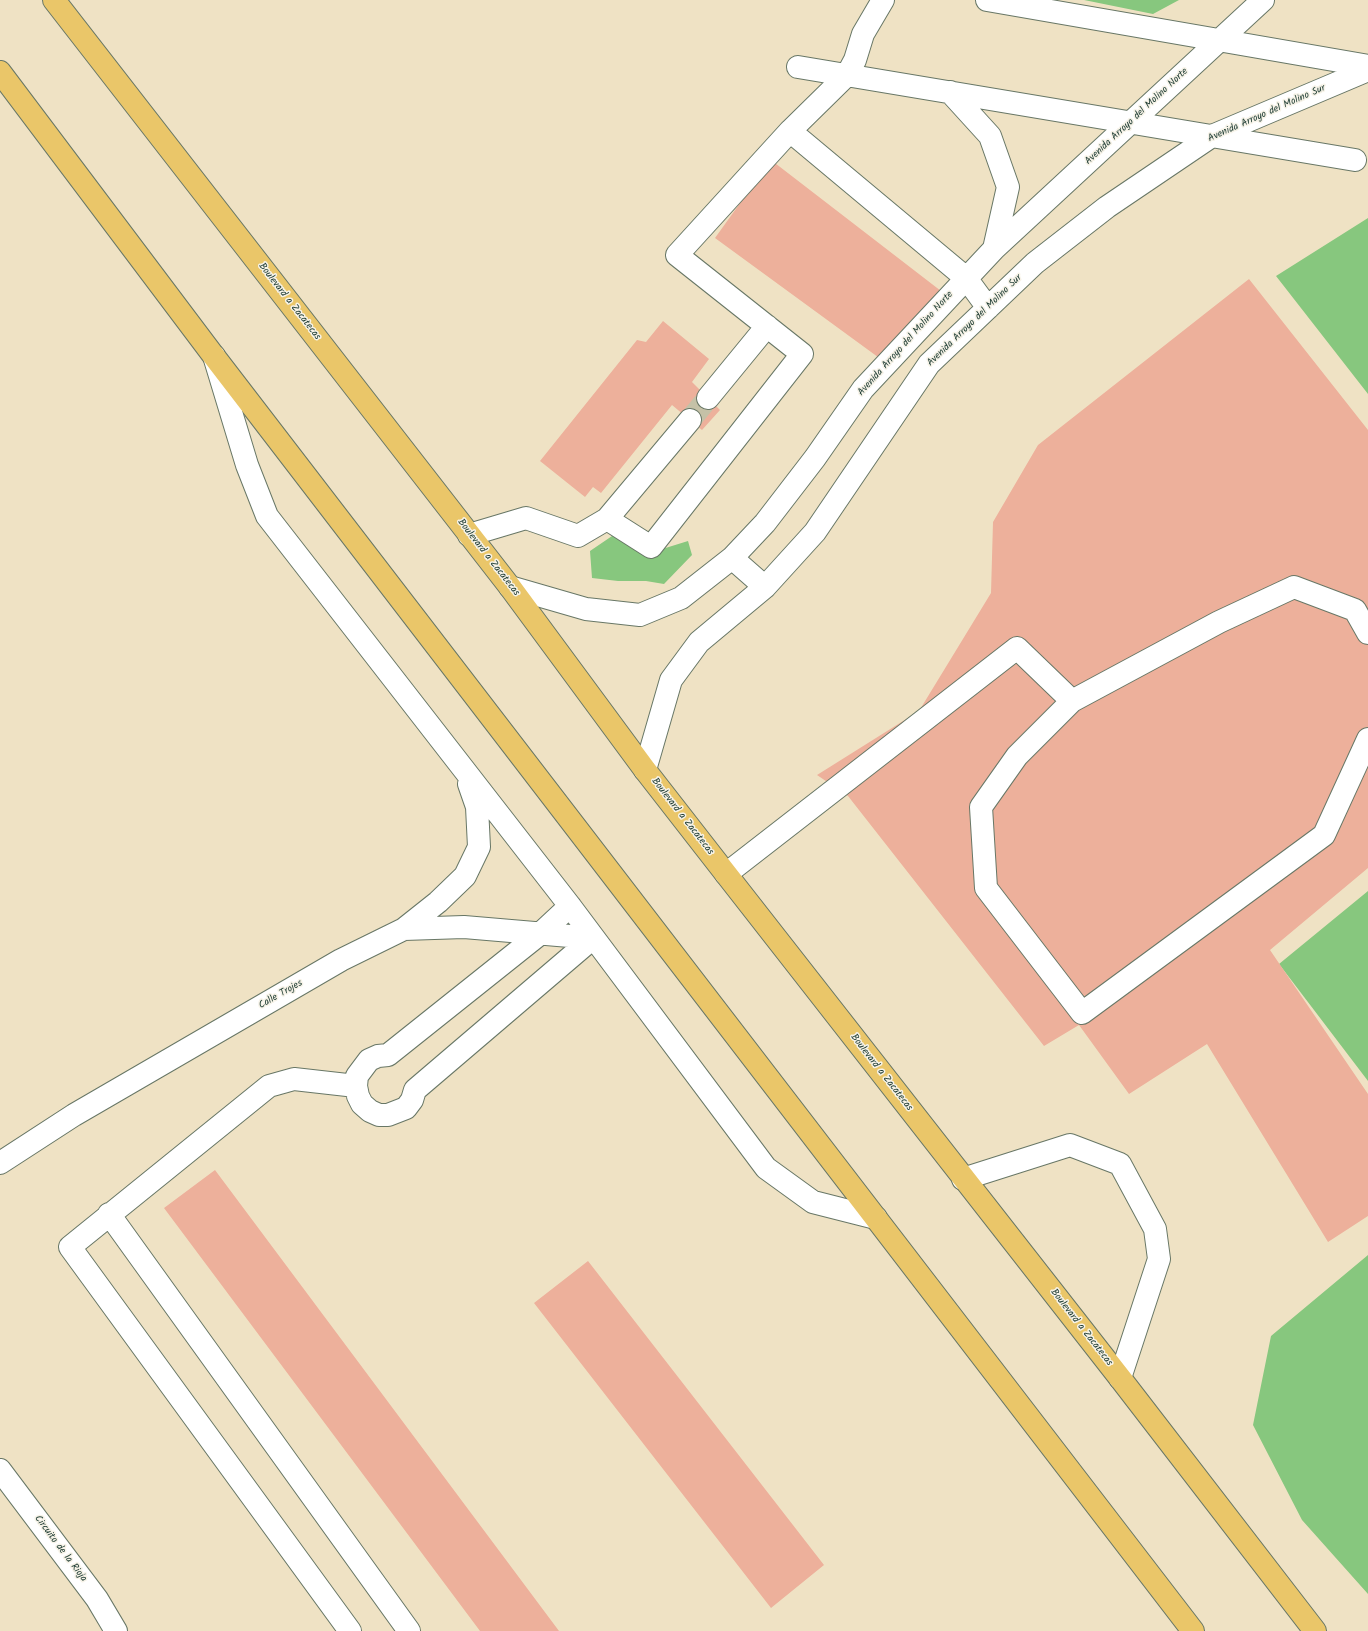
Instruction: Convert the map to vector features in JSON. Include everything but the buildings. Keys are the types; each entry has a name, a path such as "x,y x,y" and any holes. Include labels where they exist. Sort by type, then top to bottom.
{"main road":[{"name":"Boulevard a Zacatecas","path":"54,0 510,586 645,770 963,1179 1120,1378 1315,1631"},
{"path":"0,72 213,355 1194,1631"}],"street":[{"path":"607,519 651,547 802,354 677,255 790,131 847,75 855,60 864,34 884,0"},
{"path":"987,0 1368,66"},
{"name":"Avenida Arroyo del Molino Norte","path":"510,586 586,609 640,614 681,598 732,558 765,523 815,458 863,390 994,249 1263,0"},
{"path":"798,67 1355,160"},
{"name":"Avenida Arroyo del Molino Sur","path":"645,770 671,680 699,642 765,587 815,532 929,364 1034,263 1107,207 1212,136 1368,70"},
{"path":"950,92 990,136 1008,187 994,249"},
{"path":"790,131 966,278 988,308"},
{"path":"708,398 767,326"},
{"path":"213,355 247,465 267,516 570,906 592,938 766,1168 813,1202 876,1218"},
{"path":"469,535 526,518 578,536 607,519 690,420"},
{"path":"732,558 765,587"},
{"path":"1368,633 1355,610 1294,588 1219,622 1072,700 1017,756 981,807 986,888 1082,1013 1324,835 1368,739"},
{"path":"726,874 1017,648 1072,700"},
{"name":"Calle Trojes","path":"0,1163 74,1115 341,960 404,929 438,902 464,876 479,847 477,807 466,774"},
{"path":"570,906 541,933 388,1055 378,1056 369,1060 357,1076 356,1086 358,1096 362,1104 370,1111 379,1115 388,1116 406,1108 412,1100 416,1090 592,938"},
{"path":"404,929 464,927 592,938"},
{"path":"350,1631 70,1247 269,1086 294,1080 356,1086"},
{"path":"963,1179 1070,1145 1120,1164 1155,1229 1158,1258 1120,1378"},
{"path":"109,1214 409,1631"},
{"name":"Circuito de la Rioja","path":"0,1470 97,1599 116,1631"}],"green space":[{"path":"1084,0 1179,0 1153,14"},
{"path":"1368,218 1368,394 1276,276"},
{"path":"615,534 643,555 688,541 692,555 664,584 646,581 618,581 592,578 590,551"},
{"path":"1368,891 1368,1081 1279,964"},
{"path":"1368,1255 1368,1594 1302,1520 1253,1425 1271,1336"}],"tunnel":[{"path":"690,420 708,398"}]}
